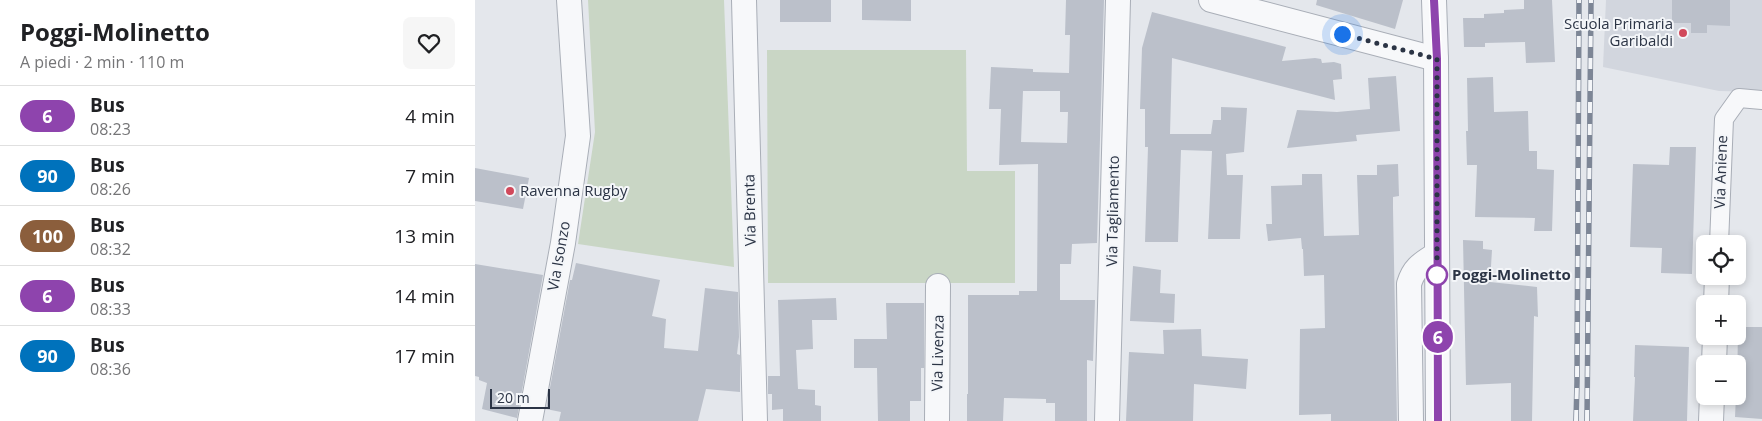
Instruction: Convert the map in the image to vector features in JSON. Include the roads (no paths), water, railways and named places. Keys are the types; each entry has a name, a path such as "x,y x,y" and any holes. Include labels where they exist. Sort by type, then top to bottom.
{"street":[{"name":"Via Isonzo","path":"530,421 553,287 563,243 578,136 569,0"},
{"name":"Via Brenta","path":"745,0 755,421"},
{"name":"Via Tagliamento","path":"1107,421 1118,0"},
{"path":"1211,0 1437,59"},
{"path":"1434,0 1437,59 1438,421"},
{"name":"Via Aniene","path":"1719,235 1723,119 1739,98 1762,100"},
{"path":"1411,421 1409,284 1417,267 1437,254"},
{"name":"Via Livenza","path":"937,421 938,286"},
{"path":"1711,421 1712,405"}],"railway":[{"path":"1576,421 1579,0"},
{"path":"1587,421 1591,0"}],"place":[{"name":"Scuola Primaria Garibaldi","path":"1683,33"},
{"name":"Ravenna Rugby","path":"510,191"},
{"name":"Poggi-Molinetto","path":"1437,275"}]}
